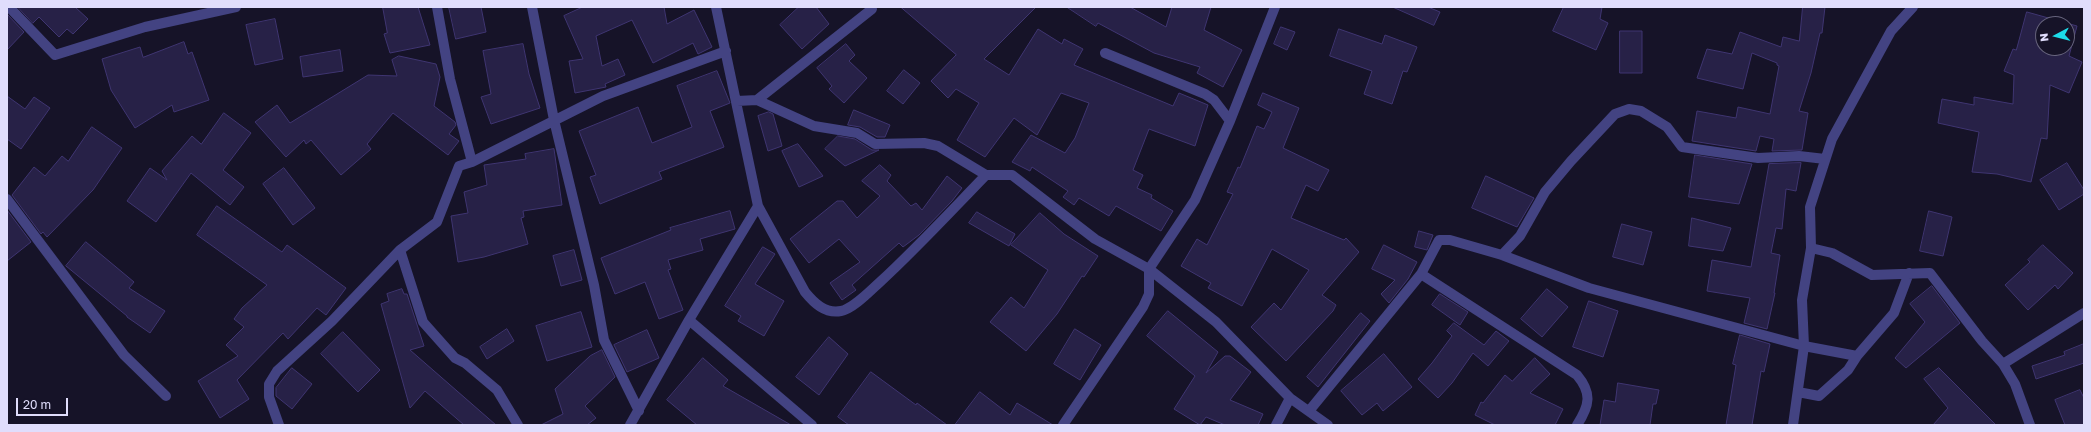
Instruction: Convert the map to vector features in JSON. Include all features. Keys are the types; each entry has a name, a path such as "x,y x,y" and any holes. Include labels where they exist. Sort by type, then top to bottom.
{"street":[{"path":"9,7 55,56 145,27 236,7"},
{"path":"437,7 450,79 472,162"},
{"path":"532,7 554,120 594,285 604,340 639,411"},
{"path":"716,7 758,206 805,292 815,305 826,310 841,311 861,300 919,246 986,175"},
{"path":"1063,425 1143,308 1149,294 1149,269 1195,200 1230,121 1274,7"},
{"path":"1793,425 1804,346 1802,300 1812,248 1810,207 1832,139 1892,31 1913,7"},
{"path":"757,100 872,9"},
{"path":"279,425 269,397 269,384 277,371 332,321 400,250 437,222 459,166 472,162 603,96 726,51"},
{"path":"1105,53 1205,94 1214,100 1230,121"},
{"path":"736,101 757,100 814,126 857,133 875,144 924,143 938,146 986,175 1012,175 1095,239 1149,269 1216,322 1290,398 1328,425"},
{"path":"1502,255 1520,236 1545,192 1571,161 1615,114 1629,109 1641,111 1667,127 1682,146 1758,158 1799,156 1825,159"},
{"path":"7,199 124,355 166,396"},
{"path":"630,425 758,206"},
{"path":"1309,411 1422,274 1439,240 1450,240 1502,255 1589,288 1804,346 1857,356"},
{"path":"1812,248 1832,253 1872,276 1930,273 1982,341 2003,364 2015,384 2030,425"},
{"path":"400,250 423,322 455,358 465,363 497,390 518,425"},
{"path":"1798,392 1819,396 1848,370 1857,356 1894,313 1909,273"},
{"path":"1422,274 1576,375 1585,385 1588,402 1577,425"},
{"path":"2003,364 2084,313"},
{"path":"690,320 812,425"},
{"path":"1276,425 1290,398"}],"building":[{"path":"18,7 75,7 88,19 73,34 67,29 59,37 39,17 33,23"},
{"path":"383,7 418,7 430,45 390,53 384,34 387,33"},
{"path":"449,7 481,7 486,32 456,39"},
{"path":"583,7 664,7 667,24 694,10 712,47 698,54 693,43 653,63 632,20 596,36 602,66 618,59 625,75 605,84 606,87 575,93 569,61 583,59 564,16"},
{"path":"799,7 816,7 829,24 802,49 780,25"},
{"path":"901,7 1036,7 984,59 1009,75 1038,29 1062,44 1064,39 1083,49 1074,65 1173,106 1179,93 1208,105 1195,146 1149,129 1133,170 1143,175 1137,188 1152,195 1151,198 1173,211 1161,231 1116,206 1109,216 1079,198 1074,205 1063,197 1068,191 1032,167 1030,171 1012,162 1031,135 1065,153 1075,138 1089,103 1061,93 1037,135 1014,118 985,157 957,140 979,103 956,89 948,98 931,81 956,55"},
{"path":"1067,7 1130,7 1166,27 1172,7 1211,7 1204,30 1242,50 1223,87 1197,73 1200,67 1154,53 1098,23 1096,26"},
{"path":"1393,7 1428,7 1440,12 1434,25"},
{"path":"1564,7 1602,7 1600,19 1608,23 1596,50 1553,31"},
{"path":"1803,7 1825,7 1822,33 1820,33 1811,73 1799,111 1808,113 1802,150 1772,151 1774,139 1760,136 1756,151 1692,141 1697,111 1736,118 1738,107 1770,114 1779,66 1777,63 1752,53 1743,89 1697,78 1707,49 1732,54 1740,32 1781,47 1783,37 1799,41"},
{"path":"2027,12 2041,16 2035,16 2035,56 2069,56 2082,62 2069,93 2050,85 2047,139 2041,138 2031,182 1997,174 1972,172 1979,132 1938,123 1942,99 1974,105 1974,97 2013,104 2014,75 2004,71 2013,49 2016,50"},
{"path":"7,14 24,32 7,50"},
{"path":"275,19 283,59 255,65 246,25"},
{"path":"1281,27 1295,32 1287,50 1274,44"},
{"path":"1339,29 1382,44 1385,35 1417,47 1407,72 1403,71 1392,104 1364,94 1372,71 1330,56"},
{"path":"1620,31 1642,31 1642,73 1620,73"},
{"path":"184,42 188,54 192,52 209,100 174,112 172,105 135,128 111,90 102,59 140,47 143,57"},
{"path":"523,44 529,74 540,108 491,124 481,97 491,94 483,51"},
{"path":"846,44 855,55 849,61 867,78 844,103 829,89 832,86 817,68"},
{"path":"340,50 343,71 303,77 300,57"},
{"path":"399,56 436,64 440,77 434,106 455,122 456,125 449,134 459,141 448,155 393,113 367,144 371,149 341,175 311,140 306,144 304,140 286,157 255,122 277,105 290,123 368,75 397,76 392,60"},
{"path":"904,70 920,83 903,104 887,91"},
{"path":"717,71 730,103 710,111 724,147 659,172 662,179 600,204 590,177 596,175 579,131 638,107 652,143 692,127 677,86"},
{"path":"1263,93 1299,108 1283,148 1329,170 1318,191 1306,185 1291,218 1344,240 1346,238 1359,252 1322,295 1336,305 1333,311 1286,361 1251,327 1274,303 1281,310 1309,270 1272,249 1242,306 1208,288 1211,283 1181,266 1197,239 1207,245 1233,194 1227,192 1238,167 1240,168 1257,126 1264,129 1272,112 1258,105"},
{"path":"7,96 25,109 34,97 50,108 21,149 7,139"},
{"path":"854,110 890,125 885,137 877,137 860,127 848,125"},
{"path":"769,112 773,114 782,146 768,151 758,116"},
{"path":"224,113 251,133 223,170 244,187 230,205 191,173 156,222 127,201 150,168 167,180 162,171 192,136 201,144"},
{"path":"92,127 122,148 93,190 47,237 43,232 41,234 12,195 34,167 45,176 62,156 68,161"},
{"path":"838,136 855,139 872,150 879,150 845,166 825,149"},
{"path":"798,144 823,176 799,187 782,151"},
{"path":"554,149 562,205 523,211 524,217 521,218 528,244 484,257 458,262 451,216 468,213 464,192 487,185 484,165 526,159 525,154"},
{"path":"1695,155 1752,164 1739,204 1689,197"},
{"path":"1801,163 1796,191 1786,189 1782,229 1776,228 1771,253 1780,255 1775,293 1767,329 1744,323 1750,298 1707,291 1712,260 1751,267 1769,164"},
{"path":"2067,163 2084,190 2084,194 2059,210 2040,180"},
{"path":"880,165 891,175 887,181 911,206 916,203 922,210 947,176 962,188 952,201 919,235 903,247 899,243 852,285 856,290 842,300 830,283 860,262 839,239 809,263 790,239 837,201 843,201 857,218 880,196 862,181"},
{"path":"284,168 315,208 293,225 263,184"},
{"path":"1486,176 1534,198 1517,227 1472,208"},
{"path":"217,206 282,252 287,245 346,288 326,315 317,308 288,339 283,333 237,380 249,399 220,418 198,381 238,356 226,345 244,327 234,319 242,308 267,285 197,235"},
{"path":"7,210 31,242 7,261"},
{"path":"730,211 735,229 700,239 703,250 668,260 671,269 668,270 683,310 659,319 645,282 615,294 601,258 671,230 670,228"},
{"path":"1929,211 1952,217 1943,256 1920,251"},
{"path":"977,212 1015,234 1009,246 969,223"},
{"path":"1040,213 1064,234 1098,256 1084,277 1082,276 1057,314 1026,351 990,322 1011,297 1024,308 1048,270 1011,245"},
{"path":"1692,218 1731,228 1723,251 1689,246"},
{"path":"1622,224 1652,232 1643,265 1613,257"},
{"path":"1419,231 1433,235 1427,250 1415,247"},
{"path":"86,242 134,282 129,288 165,311 150,333 127,317 66,266"},
{"path":"1384,245 1417,262 1408,279 1389,303 1381,294 1395,280 1372,269"},
{"path":"2043,245 2073,273 2058,289 2055,285 2028,310 2005,285 2030,262 2028,260"},
{"path":"763,247 775,254 755,284 784,301 764,336 738,321 741,316 725,306"},
{"path":"574,250 582,280 561,286 553,256"},
{"path":"1932,286 1960,323 1906,368 1895,358 1925,322 1910,304"},
{"path":"402,289 404,294 407,294 424,346 410,350 496,425 464,425 425,391 410,408 381,304 389,301 387,294"},
{"path":"1547,289 1568,307 1542,337 1521,319"},
{"path":"1440,294 1468,312 1460,325 1432,305"},
{"path":"1589,301 1618,311 1603,357 1573,347"},
{"path":"1168,311 1218,352 1206,373 1225,356 1230,356 1251,372 1230,400 1263,414 1258,425 1225,425 1206,417 1200,425 1174,409 1195,376 1147,336"},
{"path":"581,312 592,347 547,361 536,326"},
{"path":"1361,313 1370,321 1318,387 1307,377"},
{"path":"1454,323 1484,345 1496,331 1509,341 1488,366 1473,353 1452,383 1438,398 1418,379 1452,336 1447,331"},
{"path":"507,329 514,341 487,359 480,347"},
{"path":"1075,329 1101,345 1080,380 1054,364"},
{"path":"647,330 659,358 627,372 614,345"},
{"path":"343,332 380,370 358,392 321,354"},
{"path":"1740,335 1770,344 1764,372 1761,371 1752,425 1726,425 1736,365 1733,364"},
{"path":"829,337 848,354 819,395 796,377"},
{"path":"2084,344 2084,363 2036,379 2032,366 2065,355 2064,352"},
{"path":"602,350 615,377 585,406 596,418 587,425 541,425 563,414 555,389 590,356"},
{"path":"1384,354 1412,387 1383,411 1377,403 1362,415 1341,391"},
{"path":"703,358 728,380 723,386 791,425 697,425 667,400"},
{"path":"1535,358 1550,374 1530,393 1563,409 1555,425 1495,425 1475,415 1481,402 1483,403 1505,375 1512,381"},
{"path":"292,368 312,384 292,409 276,396 276,388"},
{"path":"1939,368 1996,425 1933,425 1948,408 1924,379"},
{"path":"871,372 916,405 917,403 947,425 849,425 838,417"},
{"path":"1618,383 1659,390 1656,404 1653,404 1650,425 1600,425 1604,400 1615,402"},
{"path":"2080,390 2084,398 2084,425 2065,425 2055,400"},
{"path":"980,392 1010,415 1017,403 1053,425 955,425"}]}
